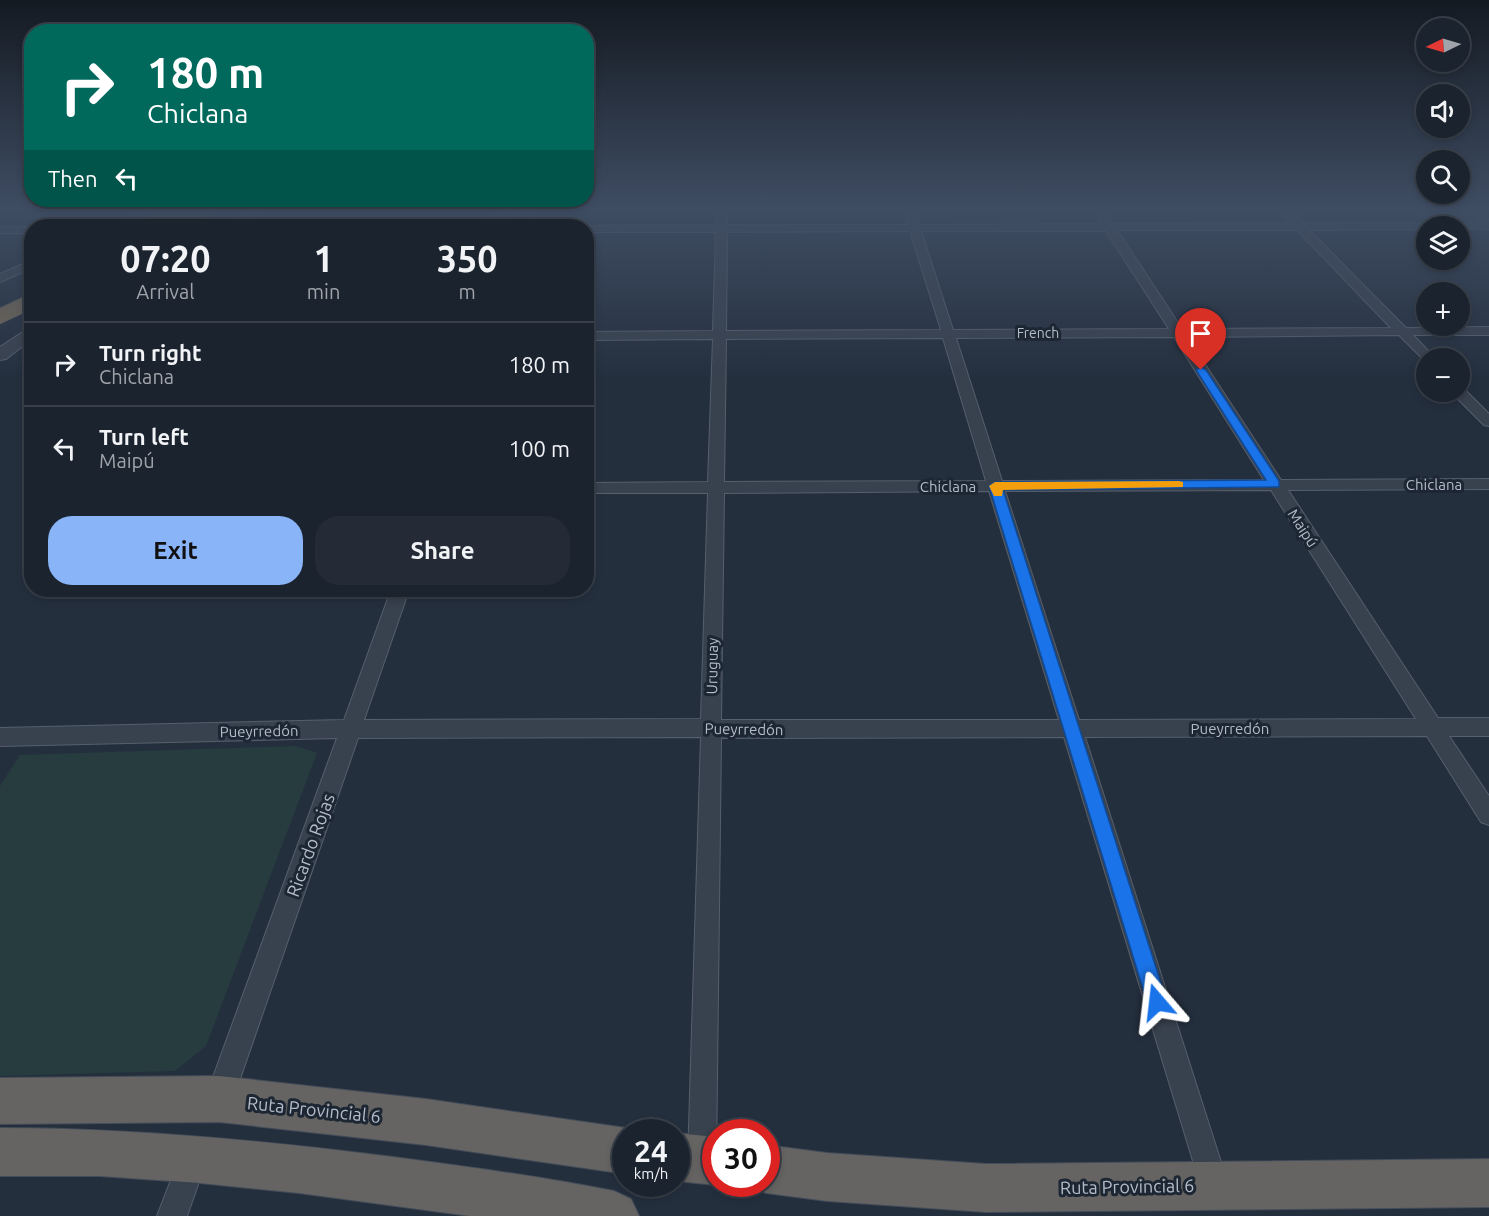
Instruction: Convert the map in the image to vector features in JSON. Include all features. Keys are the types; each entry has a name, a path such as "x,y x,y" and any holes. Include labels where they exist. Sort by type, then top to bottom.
{"highway":[{"path":"0,295 24,284"},
{"path":"0,311 24,301"},
{"path":"0,317 24,303"},
{"name":"Ruta Provincial 6","path":"0,1101 219,1099 426,1122 612,1149"},
{"path":"0,1152 100,1152 193,1157 350,1175 545,1202 614,1216"},
{"name":"Ruta Provincial 6","path":"780,1170 827,1177 986,1188 1489,1183"}],"street":[{"name":"Uruguay","path":"698,1159 711,728 721,266"},
{"path":"927,266 1214,1185"},
{"name":"Maipú","path":"1134,266 1489,815"},
{"path":"1337,266 1418,348"},
{"path":"0,278 24,267"},
{"name":"French","path":"594,336 1489,331"},
{"path":"0,355 24,337"},
{"path":"1470,402 1489,422"},
{"name":"Chiclana","path":"594,488 1489,484"},
{"name":"Ricardo Rojas","path":"219,1099 398,597"},
{"name":"Pueyrredón","path":"0,737 352,729 1489,727"},
{"path":"172,1216 193,1157"}],"green space":[{"path":"296,746 317,753 206,1046 175,1071 0,1076 0,786 20,755"}],"slow traffic":[{"path":"998,493 995,486 1179,485"}],"route":[{"path":"1157,1002 995,486 1275,484 1201,370"}]}
